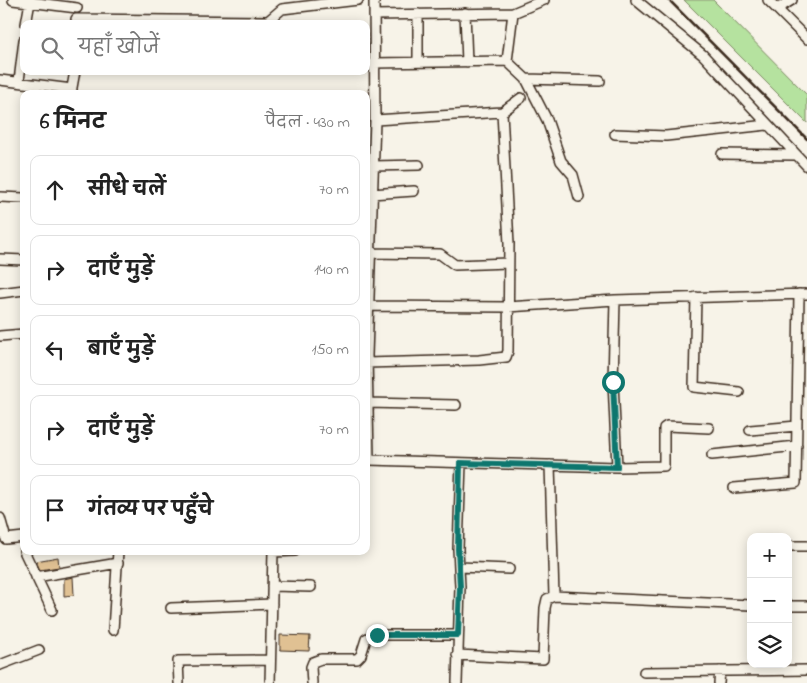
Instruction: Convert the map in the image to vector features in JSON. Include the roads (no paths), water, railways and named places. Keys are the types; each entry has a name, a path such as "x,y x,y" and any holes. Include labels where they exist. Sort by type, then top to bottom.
{"street":[{"path":"13,0 77,4 76,20"},
{"path":"269,20 282,9 358,0"},
{"path":"370,200 373,166 370,131 375,120 374,0"},
{"path":"374,15 513,13 544,0"},
{"path":"636,0 704,55 807,166"},
{"path":"768,0 807,39"},
{"path":"777,9 792,0"},
{"path":"27,20 30,2"},
{"path":"465,13 467,62"},
{"path":"507,61 513,13"},
{"path":"418,14 418,62"},
{"path":"374,63 507,61 526,79 546,120 561,161 574,174 580,197"},
{"path":"19,81 20,73"},
{"path":"71,90 74,75"},
{"path":"526,79 600,81"},
{"path":"0,80 19,81 66,90"},
{"path":"375,120 502,112 522,98"},
{"path":"370,363 479,360 506,357 508,351 508,263 502,112"},
{"path":"615,134 666,136 767,125"},
{"path":"722,154 795,155"},
{"path":"373,166 419,165"},
{"path":"371,194 414,191"},
{"path":"0,197 20,198"},
{"path":"370,253 440,254 455,265 508,263"},
{"path":"0,259 20,260"},
{"path":"0,293 20,290"},
{"path":"370,306 507,307 615,300 803,294 796,484 734,488"},
{"path":"696,297 694,388 739,392"},
{"path":"615,300 613,382 617,467"},
{"path":"0,336 20,334"},
{"path":"370,403 456,405"},
{"path":"370,460 617,467 664,466 664,428 667,426 709,428"},
{"path":"750,430 797,426"},
{"path":"712,455 796,446"},
{"path":"457,683 460,587 458,549 460,463"},
{"path":"550,465 554,596"},
{"path":"0,518 6,539 20,538"},
{"path":"792,546 807,546"},
{"path":"26,555 52,610"},
{"path":"113,630 118,555"},
{"path":"270,683 273,555"},
{"path":"36,577 118,563"},
{"path":"459,567 509,570"},
{"path":"272,586 311,587"},
{"path":"457,655 543,659 545,608 547,599 554,596 747,606"},
{"path":"172,608 272,604"},
{"path":"792,606 807,606"},
{"path":"312,683 311,667 314,662 321,659 357,659 361,655 366,640 373,635 458,635"},
{"path":"0,665 39,650"},
{"path":"179,683 178,661 270,660"},
{"path":"644,672 807,670"},
{"path":"719,683 720,671"}],"railway":[{"path":"669,0 807,139"}]}
